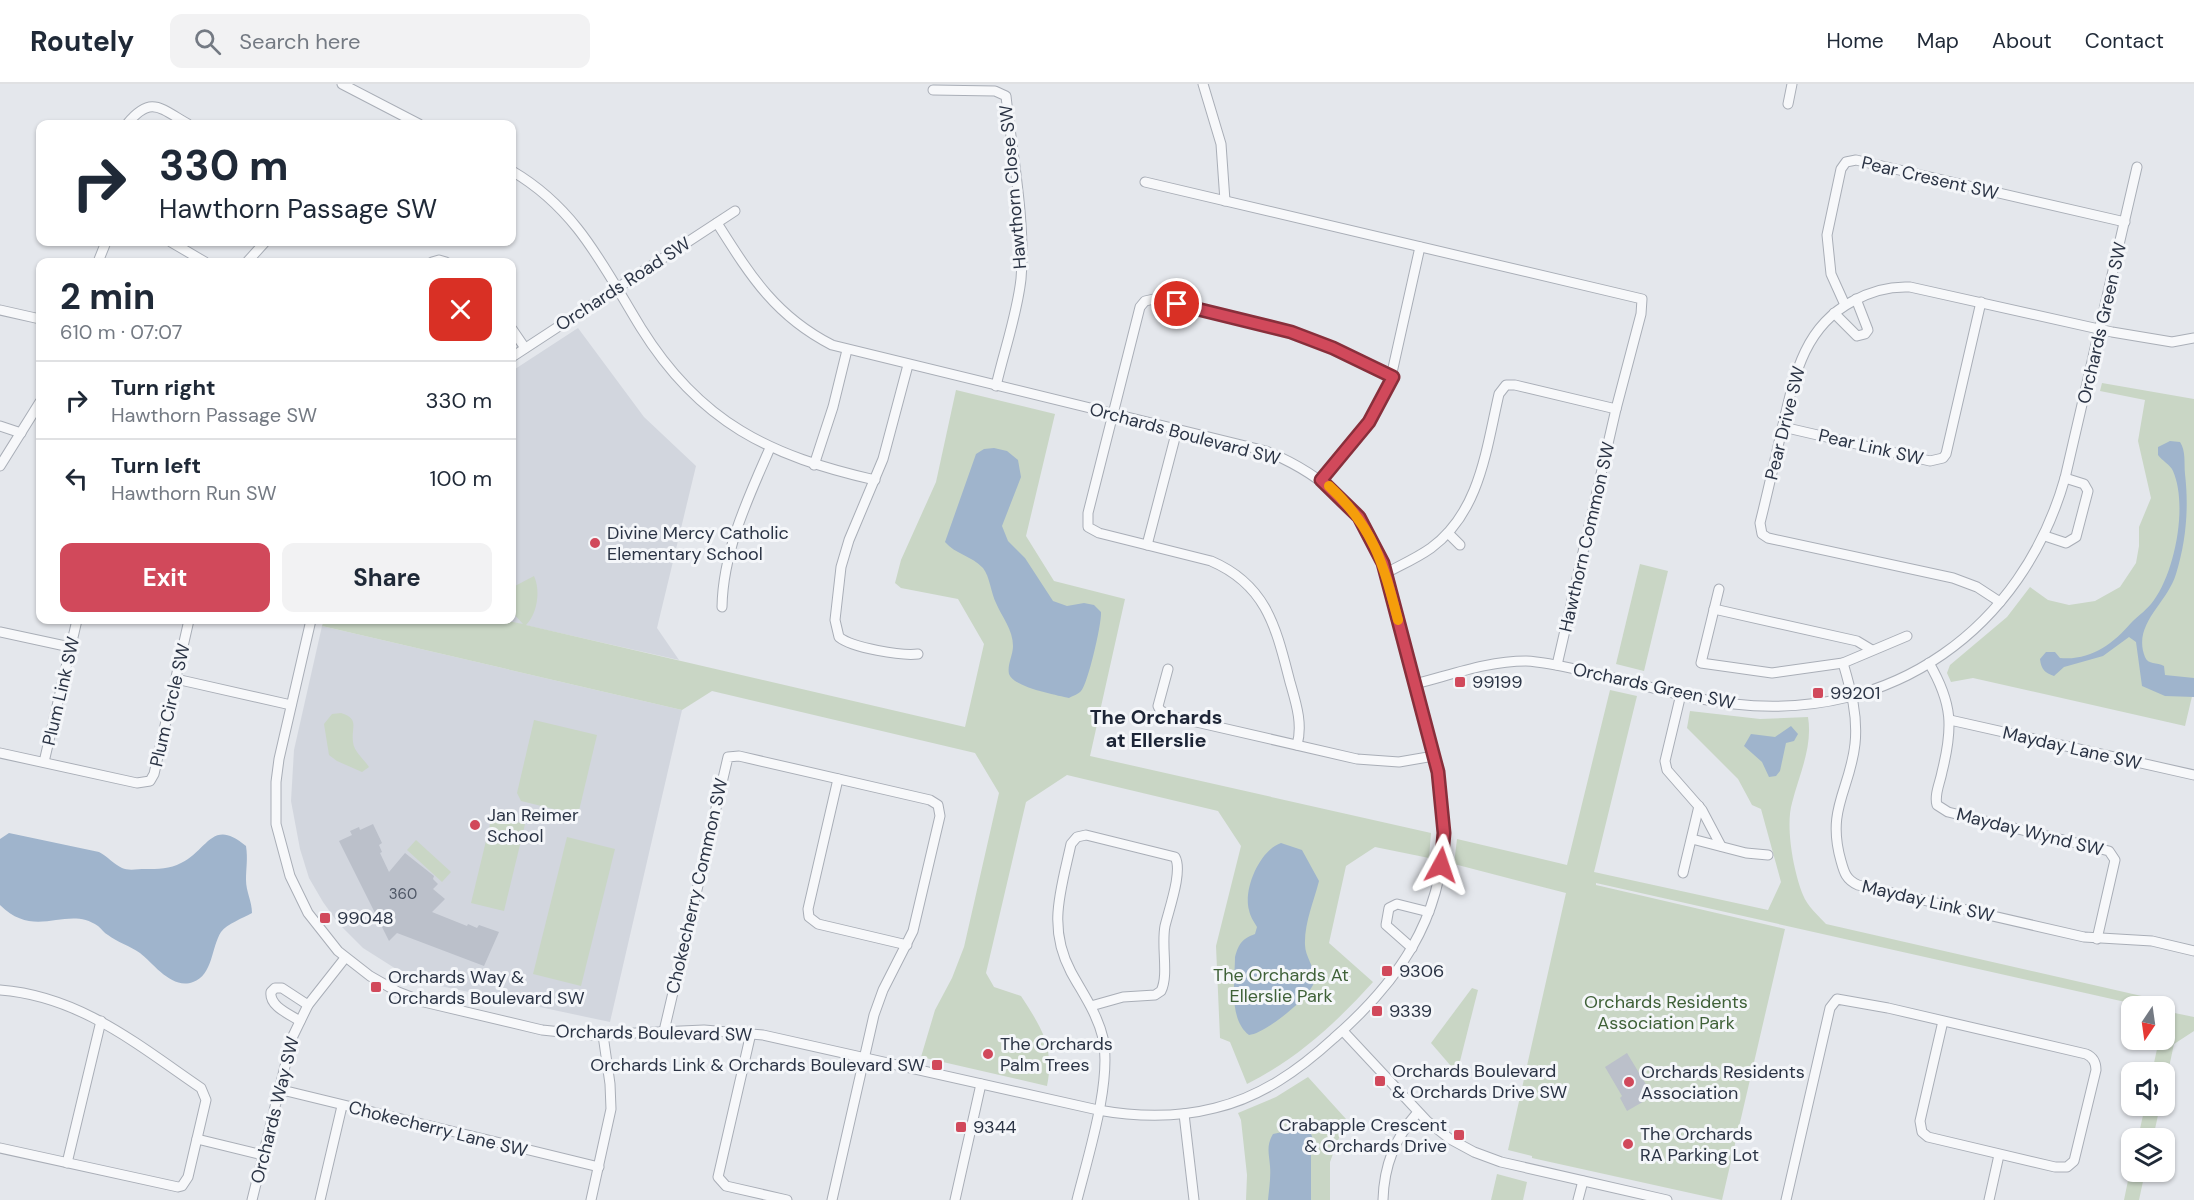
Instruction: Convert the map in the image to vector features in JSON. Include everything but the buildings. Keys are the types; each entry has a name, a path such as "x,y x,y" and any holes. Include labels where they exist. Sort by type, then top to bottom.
{"street":[{"path":"342,84 399,120"},
{"path":"1203,84 1221,144 1225,201"},
{"path":"1788,104 1792,84"},
{"name":"Hawthorn Close SW","path":"933,90 995,91 1006,96 1022,240 1021,270 1020,284 996,386"},
{"path":"131,120 146,107 164,110 181,120"},
{"name":"Pear Cresent SW","path":"1845,305 1831,274 1827,235 1841,169 1850,161 1856,160 2125,222"},
{"name":"Orchards Green SW","path":"1415,684 1508,662 1557,664 1681,694 1733,704 1779,707 1823,703 1852,697 1895,682 1929,663 1965,637 2000,602 2021,576 2045,536 2065,478 2137,167"},
{"path":"516,174 556,203 582,234 656,351 690,391 726,421 770,448 814,465 875,480"},
{"path":"1145,182 1420,248 1393,377 1369,422 1321,480"},
{"name":"Orchards Road SW","path":"516,354 735,211"},
{"name":"Orchards Boulevard SW","path":"309,624 276,782 276,824 279,841 301,900 316,926 345,958 384,985 424,1002 542,1030 603,1035 704,1030 751,1034 865,1057 1098,1110 1146,1116 1184,1114 1216,1108 1269,1086 1301,1067 1342,1031 1393,979 1412,948 1429,912 1439,878 1444,833 1440,783 1434,756 1386,573 1359,517 1321,480 1297,465 1266,451 832,345 804,329 776,306 747,270 717,223"},
{"path":"178,246 198,258"},
{"path":"251,258 261,246"},
{"name":"Hawthorn Common SW","path":"1420,248 1642,298 1641,314 1616,409 1557,664"},
{"name":"Pear Drive SW","path":"2000,602 1977,587 1953,579 1768,538 1762,534 1760,523 1792,384 1804,352 1821,324 1856,299 1894,286 1910,286 2100,329 2172,342 2194,338"},
{"path":"1298,745 1300,731 1298,710 1277,630 1257,595 1226,567 1197,557 1099,533 1088,527 1088,513 1140,307 1154,299 1291,332 1333,348 1393,377"},
{"path":"1834,313 1852,333 1857,336 1865,334 1868,330 1856,299"},
{"name":"Pear Link SW","path":"1783,427 1930,461 1943,458 1981,302"},
{"path":"0,310 36,318"},
{"path":"516,334 525,348"},
{"path":"814,465 833,407 847,350"},
{"path":"908,365 890,435 875,480 849,540 841,567 836,598 836,633 849,643 901,654 918,654"},
{"path":"1386,573 1422,554 1448,533 1465,509 1478,484 1499,394 1506,385 1515,385 1616,409"},
{"path":"0,466 36,409"},
{"path":"0,426 21,433"},
{"path":"1147,545 1177,430"},
{"path":"722,607 722,589 732,545 744,507 770,448"},
{"path":"2045,536 2066,543 2076,537 2088,491 2084,484 2065,478"},
{"path":"1448,533 1460,545"},
{"path":"1719,589 1701,663 1772,673 1843,663 1907,636"},
{"path":"1714,609 1857,641 1872,651"},
{"name":"Plum Link SW","path":"44,762 76,624"},
{"name":"Plum Circle SW","path":"0,753 137,783 150,781 154,774 188,624"},
{"path":"0,632 70,647"},
{"path":"1843,663 1852,697"},
{"name":"Mayday Wynd SW","path":"1929,663 1945,693 1950,720 1948,745 1936,801 1939,808 2104,849 2114,855 2097,939"},
{"path":"1168,669 1158,702 1160,710 1164,713 1379,762 1413,761 1434,756"},
{"path":"176,679 291,705"},
{"path":"1681,694 1665,761 1667,770 1699,806 1721,846"},
{"name":"Mayday Link SW","path":"1852,697 1856,721 1855,746 1838,803 1836,823 1839,856 1849,881 1858,885 2097,939 2152,941 2194,951"},
{"name":"Mayday Lane SW","path":"1950,720 2194,775"},
{"name":"Chokecherry Common SW","path":"664,1032 726,759 731,755 739,756 930,800 940,808 915,924 880,999 832,1200"},
{"path":"838,779 808,909 809,916 818,924 907,945"},
{"path":"1683,873 1699,806"},
{"path":"1077,1200 1098,1110 1104,1076 1104,1048 1091,1006 1055,942 1059,898 1071,844 1077,837 1086,835 1175,857 1178,872 1163,935 1164,981 1161,991 1155,995 1123,997 1091,1006"},
{"path":"1692,839 1746,853 1768,855"},
{"path":"1412,948 1387,927 1385,922 1389,908 1397,904 1429,912"},
{"name":"Orchards Way SW","path":"252,1200 289,1047 308,1005 345,958"},
{"name":"Orchards Way SW","path":"300,1021 273,1003 271,992 275,988 282,988 308,1005"},
{"path":"0,990 71,1007 101,1021 204,1092 206,1103 188,1177 182,1186 178,1187 0,1148"},
{"path":"1786,1200 1832,1004 1837,999 1846,999 1943,1021 2086,1054 2095,1064 2096,1070 2076,1157 2071,1164 2067,1167 2055,1167 1928,1137 1922,1132 1920,1121 1943,1021"},
{"path":"67,1163 101,1021"},
{"path":"1342,1031 1418,1112 1443,1134 1474,1152 1501,1162 1667,1200"},
{"path":"751,1034 718,1177 726,1186 787,1200"},
{"path":"591,1200 612,1101 603,1035"},
{"path":"955,1200 981,1084"},
{"name":"Chokecherry Lane SW","path":"278,1089 598,1167"},
{"path":"320,1200 342,1106"},
{"path":"1383,1200 1386,1170 1391,1154 1402,1131 1418,1112"},
{"path":"1184,1114 1194,1200"},
{"path":"197,1139 263,1155"},
{"path":"1989,1200 2000,1155"},
{"path":"1578,1200 1583,1181"}],"shaded area":[{"name":"Divine Mercy Catholic Elementary School","path":"578,328 644,417 696,466 657,628 679,660 516,623 516,368"},
{"name":"Jan Reimer School","path":"322,626 682,710 610,1022 431,984 404,974 363,948 338,923 309,878 300,849 291,801 294,750"}],"green space":[{"path":"2102,383 2194,399 2194,688 2185,726 1973,678 1951,682 1947,673 1950,665 2007,617 2030,587 2048,600 2069,605 2095,601 2120,587 2136,563 2139,527 2151,498 2138,441 2145,400 2100,391"},
{"name":"The Orchards At Ellerslie Park","path":"956,390 1055,414 1026,536 1054,581 1125,599 1090,756 1431,833 1429,858 1375,847 1346,866 1329,943 1373,982 1345,1012 1299,1052 1247,1084 1230,1042 1220,1038 1216,946 1241,846 1218,811 1067,775 1026,802 986,973 994,987 1021,996 1035,1018 1048,1049 1047,1086 921,1057 935,1010 952,978 964,947 999,793 975,753 712,691 682,710 322,626 323,624 523,624 516,616 516,585 534,576 537,602 533,615 526,625 965,727 984,644 958,599 901,588 895,583 901,560 936,482"},
{"path":"1640,564 1668,571 1644,671 1616,664"},
{"name":"Orchards Residents Association Park","path":"1610,690 1637,696 1594,872 1768,910 1781,882 1761,809 1752,805 1738,779 1687,728 1690,711 1760,719 1808,717 1809,739 1790,813 1790,837 1796,875 1803,895 1810,907 1826,924 2142,996 2121,996 2121,1001 1596,883 1596,885 1785,929 1722,1200 1532,1158 1532,1156 1508,1150 1566,893 1454,864 1457,839 1567,865"},
{"path":"341,713 353,721 354,746 369,767 362,772 329,755 324,724 332,714"},
{"path":"534,720 597,735 578,815 521,801 517,793"},
{"path":"492,816 525,824 504,911 471,903"},
{"path":"567,837 615,849 581,986 533,974"},
{"path":"416,840 451,872 442,882 407,850"},
{"path":"1472,988 1478,990 1457,1073 1431,1043"},
{"path":"2175,1013 2194,1017 2194,1031 2175,1043"},
{"path":"2157,1050 2173,1050 2170,1062 2154,1062"},
{"path":"1308,1077 1346,1119 1330,1162 1330,1200 1246,1200 1247,1175 1241,1120 1238,1113 1276,1097"},
{"path":"2143,1116 2158,1116 2155,1128 2140,1128"},
{"path":"1497,1174 1527,1182 1523,1200 1491,1200"},
{"path":"2128,1182 2143,1182 2139,1200 2124,1200"}],"water":[{"path":"2170,441 2180,442 2184,453 2186,525 2172,585 2147,624 2142,645 2146,660 2164,666 2165,675 2194,678 2194,697 2165,696 2142,686 2136,642 2129,637 2103,656 2064,667 2054,676 2048,673 2042,668 2040,659 2046,652 2055,652 2060,658 2071,658 2100,650 2117,638 2146,609 2161,588 2173,555 2179,519 2177,485 2173,471 2158,455 2158,447"},
{"path":"994,448 1007,451 1018,460 1021,477 1002,526 1008,541 1025,558 1053,601 1067,606 1084,603 1094,605 1101,612 1094,653 1084,686 1080,692 1069,698 1036,690 1012,679 1009,674 1013,646 1011,634 994,599 989,580 979,564 945,542 976,454 984,449"},
{"path":"1791,726 1798,734 1794,741 1786,743 1780,771 1776,776 1769,777 1762,762 1744,746 1751,734 1775,737"},
{"path":"9,833 99,852 119,867 130,870 177,865 218,835 235,838 246,846 246,884 252,913 221,932 208,967 200,978 185,984 178,982 164,975 140,953 86,920 75,918 39,922 26,920 13,915 0,905 0,839"},
{"path":"1281,843 1302,850 1319,881 1305,937 1314,980 1309,991 1285,1015 1249,1035 1242,1028 1235,1010 1235,957 1242,942 1255,934 1257,927 1250,914 1248,901 1255,871 1266,853"},
{"path":"1301,1128 1311,1134 1314,1142 1311,1155 1311,1200 1268,1200 1269,1142 1273,1134"}],"slow traffic":[{"path":"1329,486 1359,517 1374,544 1383,563 1398,620"}],"place":[{"name":"Divine Mercy Catholic Elementary School","path":"595,543"},
{"name":"99199","path":"1460,682"},
{"name":"99201","path":"1818,693"},
{"name":"Jan Reimer School","path":"475,825"},
{"name":"99048","path":"325,918"},
{"name":"9306","path":"1387,971"},
{"name":"Orchards Way & Orchards Boulevard SW","path":"376,987"},
{"name":"9339","path":"1377,1011"},
{"name":"The Orchards Palm Trees","path":"988,1054"},
{"name":"Orchards Link & Orchards Boulevard SW","path":"937,1065"},
{"name":"Orchards Boulevard & Orchards Drive SW","path":"1380,1081"},
{"name":"Orchards Residents Association","path":"1629,1082"},
{"name":"9344","path":"961,1127"},
{"name":"Crabapple Crescent & Orchards Drive","path":"1459,1135"},
{"name":"The Orchards RA Parking Lot","path":"1628,1144"}],"district":[{"name":"The Orchards at Ellerslie","path":"1156,728"}],"route":[{"path":"1177,304 1291,332 1333,348 1393,377 1381,404 1369,422 1321,480 1359,517 1383,563 1438,772 1444,833 1441,865"}]}
